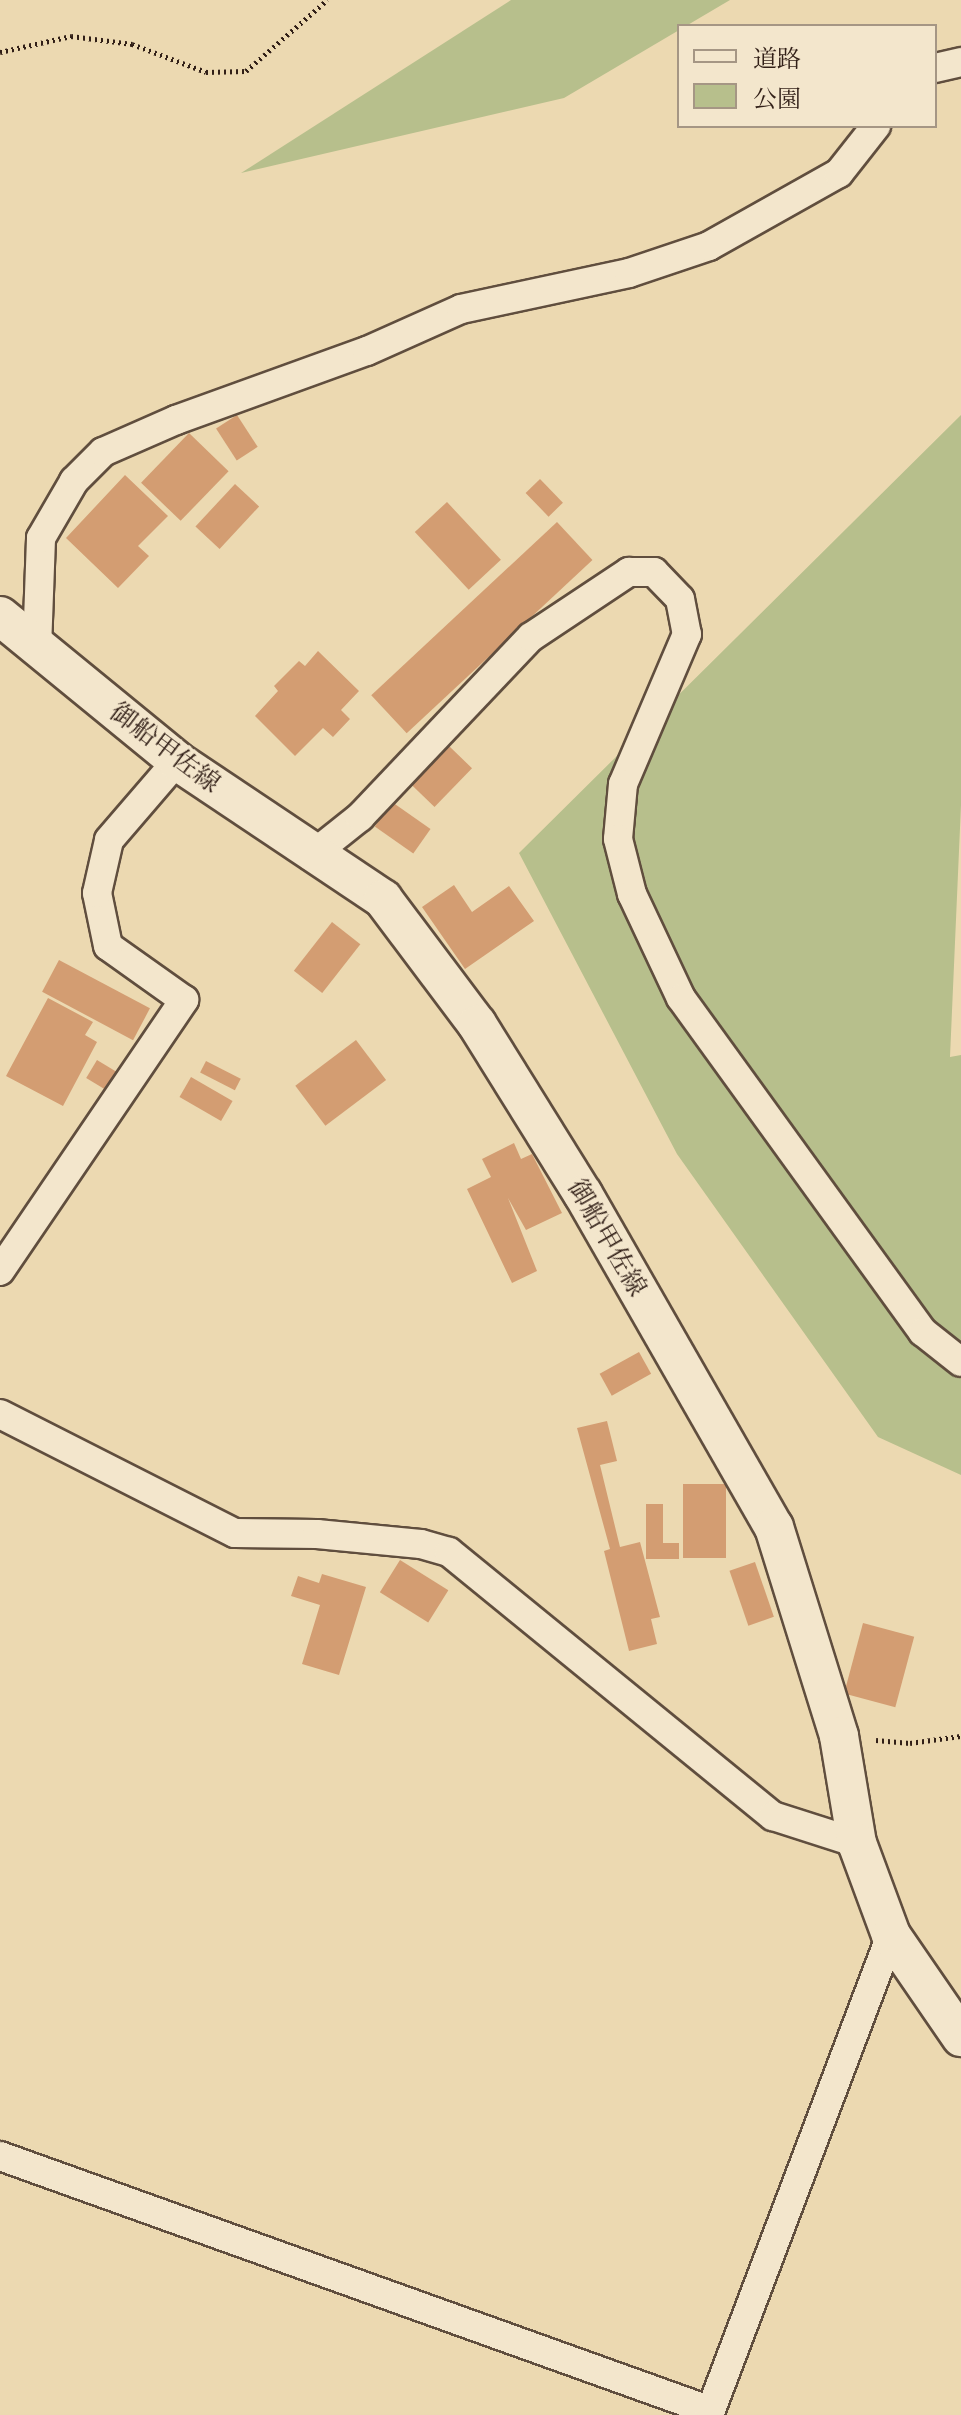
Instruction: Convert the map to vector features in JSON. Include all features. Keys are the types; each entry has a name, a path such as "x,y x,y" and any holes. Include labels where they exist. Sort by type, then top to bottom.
{"main road":[{"name":"御船甲佐線","path":"0,616 177,761 311,856 383,899 477,1024 583,1194 774,1527 839,1736 857,1843 891,1935 961,2037"}],"street":[{"path":"937,68 961,62"},
{"path":"37,648 41,538 74,481 103,452 176,420 367,351 461,309 629,273 709,246 839,173 874,128"},
{"path":"311,856 360,817 531,637 629,572 654,572 680,599 687,634 623,784 618,839 632,894 681,998 923,1332 961,1362"},
{"path":"0,1271 184,1000 108,946 97,893 109,840 177,761"},
{"path":"0,1414 235,1533 317,1534 421,1544 449,1552 773,1816 857,1843"},
{"path":"0,2156 710,2413 891,1935"}],"path":[{"path":"0,52 71,36 132,44 206,72 246,71 327,0"},
{"path":"839,1736 910,1743 961,1736"}],"green space":[{"path":"511,0 730,0 689,24 677,24 677,31 564,98 241,173"},
{"path":"961,415 961,805 950,1057 961,1055 961,1475 878,1437 677,1154 519,853"}],"building":[{"path":"237,415 258,447 237,460 216,429"},
{"path":"189,433 229,471 181,521 141,483"},
{"path":"125,475 168,516 138,546 149,556 118,588 66,538"},
{"path":"540,479 563,503 549,517 526,493"},
{"path":"235,484 259,507 220,549 195,526"},
{"path":"447,502 501,560 469,590 415,532"},
{"path":"557,522 592,560 407,733 371,695"},
{"path":"318,651 359,691 341,710 350,719 333,737 323,728 295,756 255,716 278,691 274,686 299,661 305,666"},
{"path":"449,746 472,768 435,807 411,785"},
{"path":"392,802 431,829 413,854 375,827"},
{"path":"454,885 472,912 509,886 534,921 465,969 422,907"},
{"path":"332,922 360,944 322,993 294,971"},
{"path":"59,960 150,1008 133,1040 42,992"},
{"path":"48,998 93,1022 85,1035 97,1042 63,1106 6,1076"},
{"path":"356,1040 386,1080 325,1126 295,1086"},
{"path":"97,1060 120,1074 109,1092 86,1078"},
{"path":"206,1061 241,1079 235,1090 200,1073"},
{"path":"191,1077 233,1101 221,1121 180,1097"},
{"path":"514,1143 521,1159 532,1154 562,1213 526,1230 508,1198 537,1271 512,1283 467,1189 491,1177 482,1159"},
{"path":"639,1352 651,1374 612,1396 600,1374"},
{"path":"607,1421 617,1461 600,1465 620,1547 640,1542 660,1617 651,1619 657,1644 629,1651 604,1551 610,1549 577,1428"},
{"path":"683,1484 726,1484 726,1558 683,1558"},
{"path":"646,1504 663,1504 663,1543 679,1543 679,1559 646,1559"},
{"path":"400,1560 448,1590 428,1622 380,1592"},
{"path":"755,1562 774,1617 748,1626 729,1571"},
{"path":"322,1574 366,1587 339,1675 302,1664 320,1605 291,1596 298,1576 319,1583"},
{"path":"863,1623 914,1637 895,1707 844,1694"}]}
